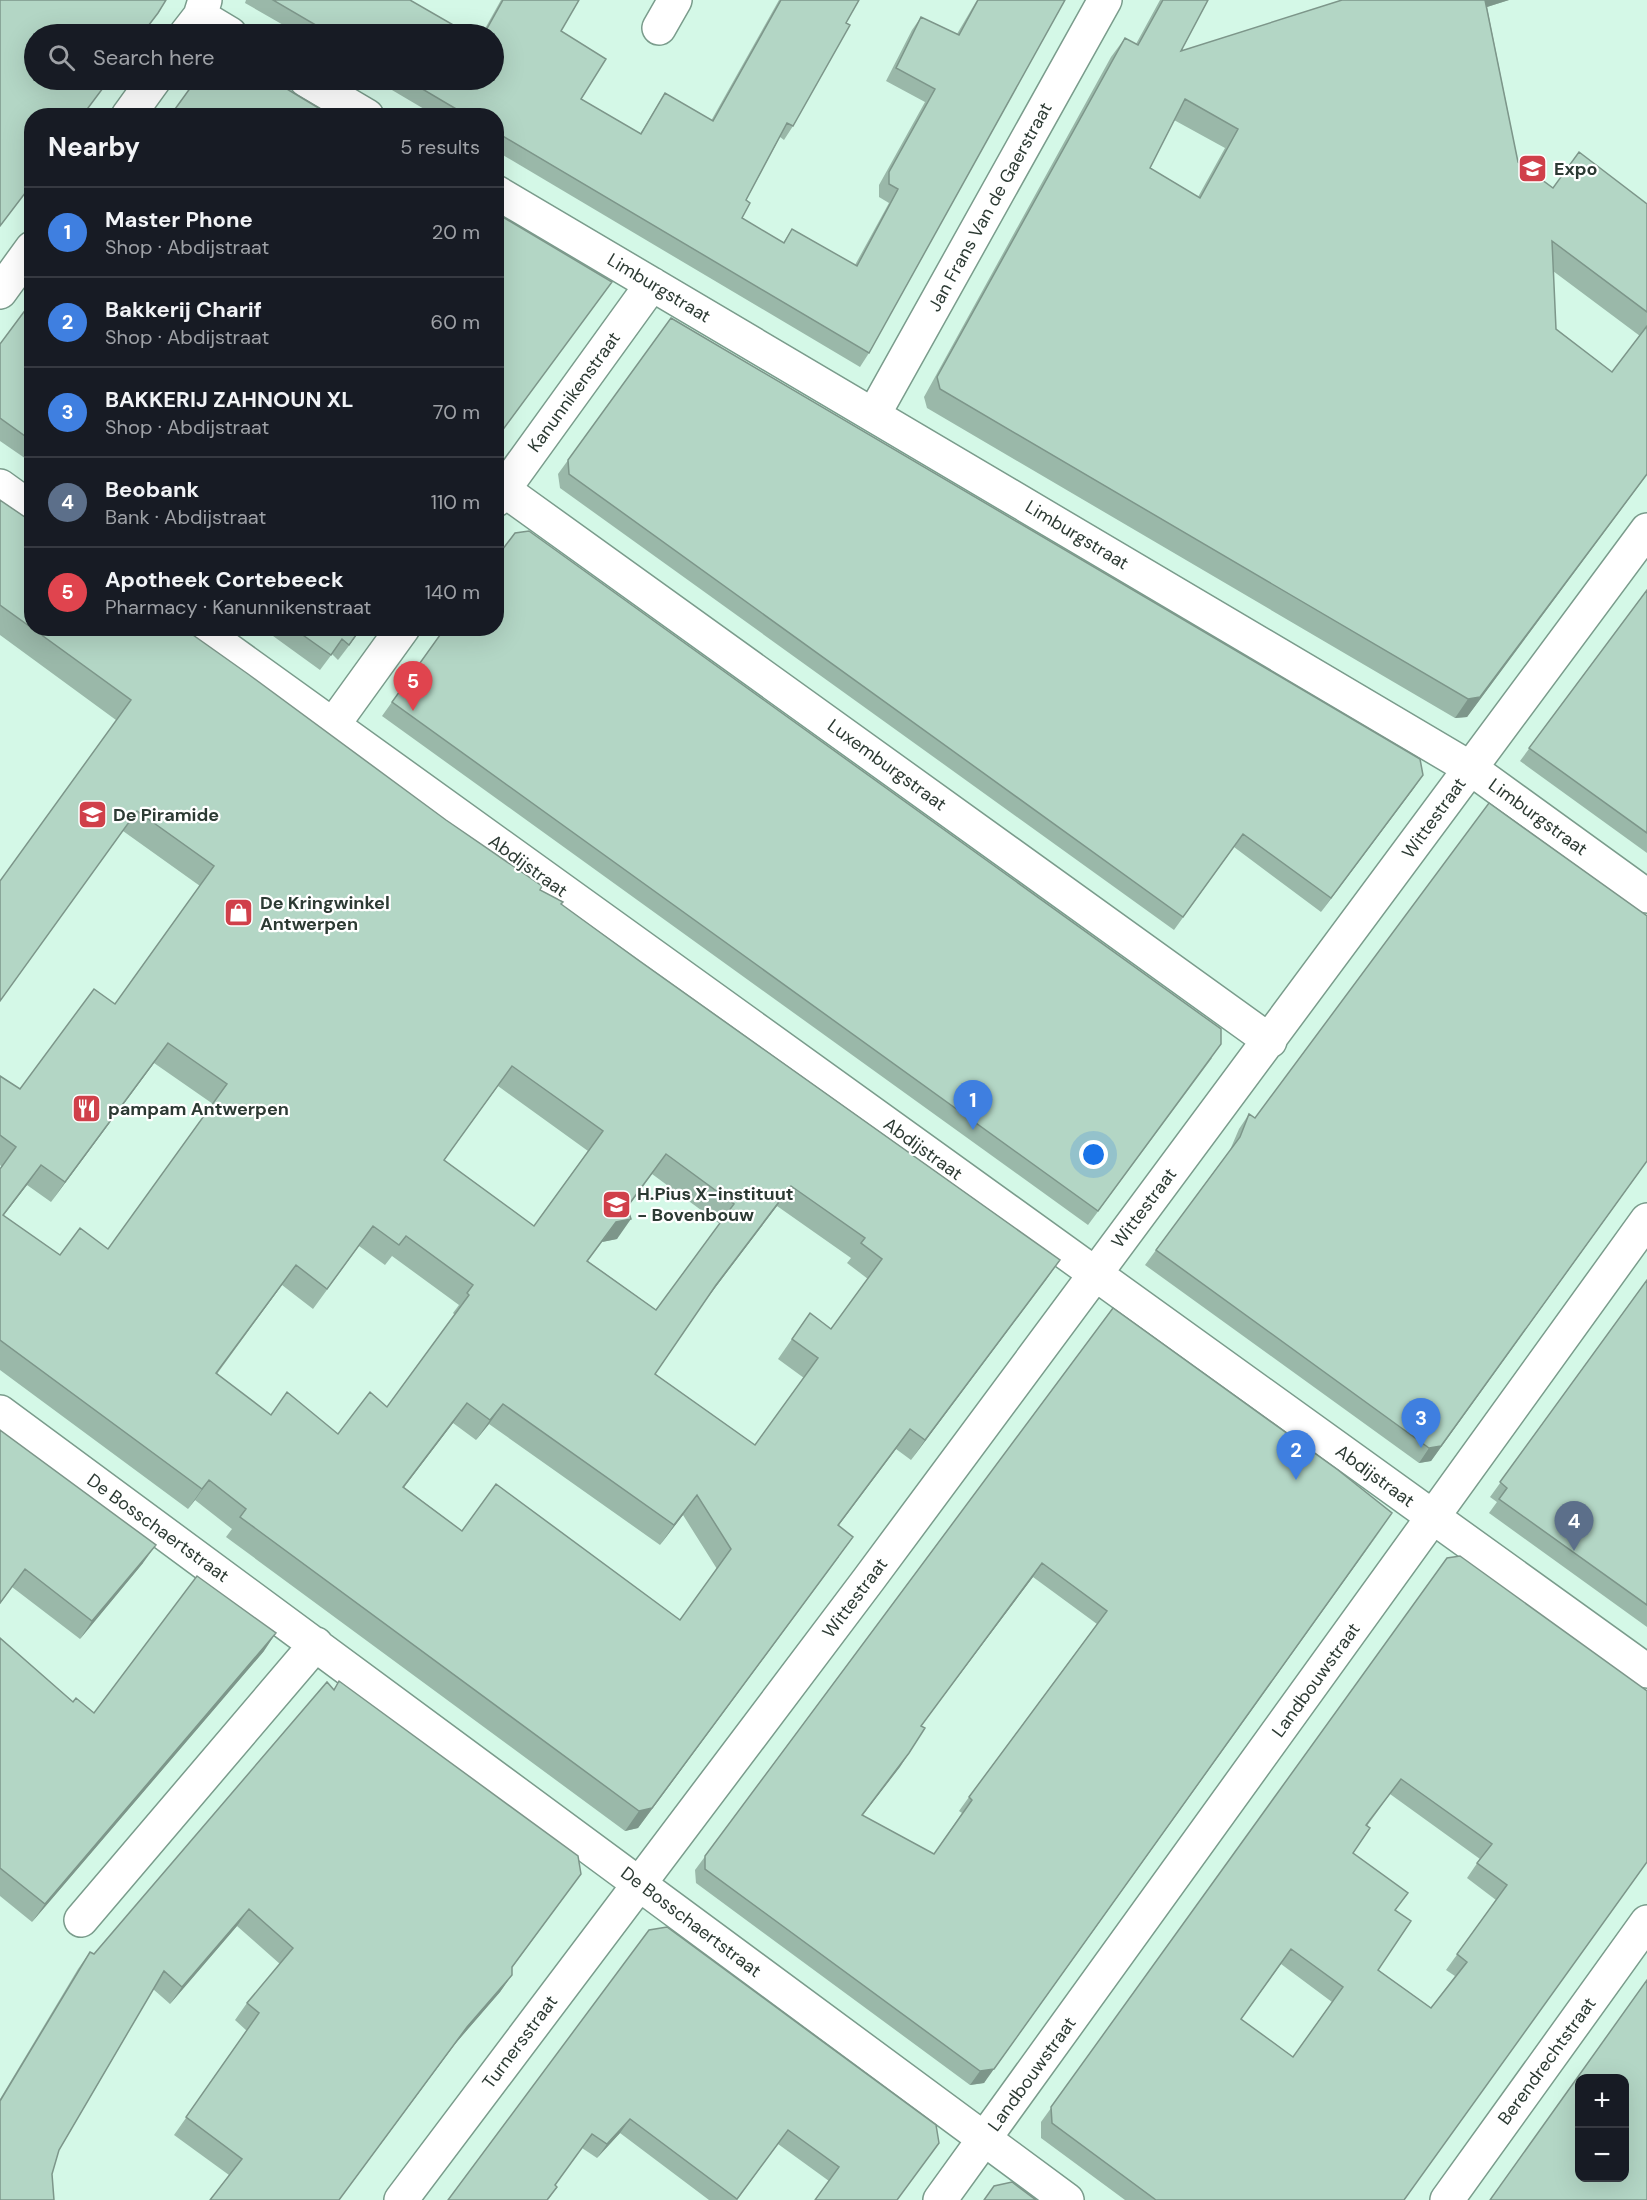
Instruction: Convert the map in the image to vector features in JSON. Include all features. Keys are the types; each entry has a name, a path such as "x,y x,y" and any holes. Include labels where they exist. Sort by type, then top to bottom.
{"street":[{"name":"Jan Frans Van de Gaerstraat","path":"874,414 1105,0"},
{"path":"197,17 211,24"},
{"path":"134,108 147,90"},
{"path":"323,90 353,108"},
{"name":"Limburgstraat","path":"504,197 1470,768 1647,896"},
{"path":"0,292 24,259"},
{"name":"Kanunnikenstraat","path":"504,489 652,284"},
{"path":"0,486 24,503"},
{"name":"Luxemburgstraat","path":"504,498 1270,1041"},
{"name":"Wittestraat","path":"638,1883 826,1637 1647,530"},
{"name":"Abdijstraat","path":"209,636 1647,1671"},
{"path":"333,725 397,636"},
{"name":"Landbouwstraat","path":"940,2200 1647,1220"},
{"name":"De Bosschaertstraat","path":"0,1412 1066,2200"},
{"path":"81,1920 316,1644"},
{"name":"Turnersstraat","path":"401,2200 638,1883"},
{"name":"Berendrechtstraat","path":"1447,2200 1647,1922"}],"building":[{"path":"0,0 166,0 150,24 24,24 24,90 102,90 88,108 24,108 24,194 0,226"},
{"path":"273,0 410,0 452,24 314,24"},
{"path":"503,0 579,0 561,31 606,59 581,99 641,134 665,93 713,121 781,0 859,0 846,23 850,25 793,126 787,123 746,200 750,203 742,218 784,243 792,229 857,266 898,189 889,184 889,172 935,89 896,68 921,17 959,35 978,0 1065,0 869,353 504,137 504,108 454,108 424,90 504,90 504,24 490,24"},
{"path":"1163,0 1208,0 1181,51 1342,0 1485,0 1518,162 1553,188 1579,152 1647,204 1647,312 1552,241 1556,329 1612,372 1647,326 1647,474 1480,697 1468,699 940,389 937,377 1125,38 1138,45","holes":["1185,99 1238,129 1200,198 1150,168"]},
{"path":"189,90 289,90 319,108 176,108"},
{"path":"504,218 612,282 504,428"},
{"path":"24,312 24,435 0,418 0,344"},
{"path":"671,318 1420,759 1423,775 1331,898 1243,834 1183,917 569,474 568,460"},
{"path":"0,500 24,516 24,622 0,605"},
{"path":"529,531 1221,1029 1221,1044 1098,1211 392,702 439,636 504,636 504,547 515,533"},
{"path":"1647,590 1647,833 1529,748"},
{"path":"43,636 194,636 446,820 542,886 540,890 563,902 561,904 638,960 1060,1260 925,1440 910,1429 838,1525 853,1537 652,1808 639,1811 240,1517 246,1509 209,1480 202,1489 0,1340 0,1169 16,1147 0,1135 0,1076 20,1089 94,989 115,1004 214,866 137,811 0,1001 0,881 131,700","holes":["168,1043 227,1084 108,1249 80,1228 60,1255 3,1215 41,1165 65,1182","512,1066 603,1131 534,1226 444,1160","666,1154 734,1204 656,1310 587,1261 616,1222 631,1219 627,1207","791,1186 865,1238 861,1243 882,1259 831,1329 810,1313 792,1339 818,1358 755,1445 655,1374 716,1285","373,1226 399,1245 406,1236 473,1285 467,1293 469,1295 387,1407 370,1392 338,1434 287,1392 271,1415 216,1373 296,1265 327,1289","467,1403 490,1420 503,1404 674,1525 697,1495 731,1549 680,1620 496,1484 462,1531 403,1487"]},
{"path":"304,636 355,636 349,645 342,639 331,655"},
{"path":"1489,803 1647,916 1647,1161 1441,1446 1429,1448 1156,1250 1240,1137 1249,1114 1255,1118"},
{"path":"1647,1280 1647,1605 1499,1499 1507,1488 1500,1482"},
{"path":"1113,1308 1338,1470 1392,1513 994,2069 980,2071 705,1869 705,1856","holes":["1042,1563 1107,1611 969,1797 972,1800 934,1854 862,1815 909,1753 925,1728 921,1726"]},
{"path":"0,1430 156,1545 92,1621 25,1569 0,1603"},
{"path":"1460,1556 1647,1691 1647,1862 1404,2200 1156,2200 1052,2123 1051,2107 1447,1558","holes":["1401,1779 1492,1844 1477,1863 1507,1885 1457,1954 1467,1962 1431,2008 1378,1970 1411,1921 1395,1910 1408,1893 1353,1853 1370,1828 1366,1825","1291,1949 1343,1987 1293,2057 1241,2019"]},
{"path":"197,1576 276,1633 45,1904 0,1868 0,1638 73,1702 76,1698 94,1713"},
{"path":"339,1681 578,1856 581,1874 512,1967 512,1975 467,2027 339,2200 210,2200 242,2159 186,2117 259,2013 247,2003 293,1948 249,1909 182,1987 164,1971 59,2150 52,2174 54,2200 0,2200 0,2101 90,1952 94,1954 327,1682 334,1690"},
{"path":"667,1927 936,2125 939,2143 897,2200 815,2200 839,2167 788,2130 737,2199 630,2119 607,2144 592,2134 555,2185 557,2187 547,2200 448,2200 649,1930"},
{"path":"1647,1980 1647,2200 1490,2200 1575,2081 1575,2182 1629,2182 1629,2074 1580,2074"},
{"path":"1012,2182 1036,2200 984,2200 994,2186"}],"place":[{"name":"Expo","path":"1533,169"},
{"name":"Apotheek Cortebeeck","path":"413,711"},
{"name":"De Piramide","path":"92,815"},
{"name":"De Kringwinkel Antwerpen","path":"239,913"},
{"name":"pampam Antwerpen","path":"87,1109"},
{"name":"Master Phone","path":"973,1130"},
{"name":"H.Pius X-instituut - Bovenbouw","path":"616,1204"},
{"name":"BAKKERIJ ZAHNOUN XL","path":"1421,1448"},
{"name":"Bakkerij Charif","path":"1296,1480"},
{"name":"Beobank","path":"1574,1551"}]}
